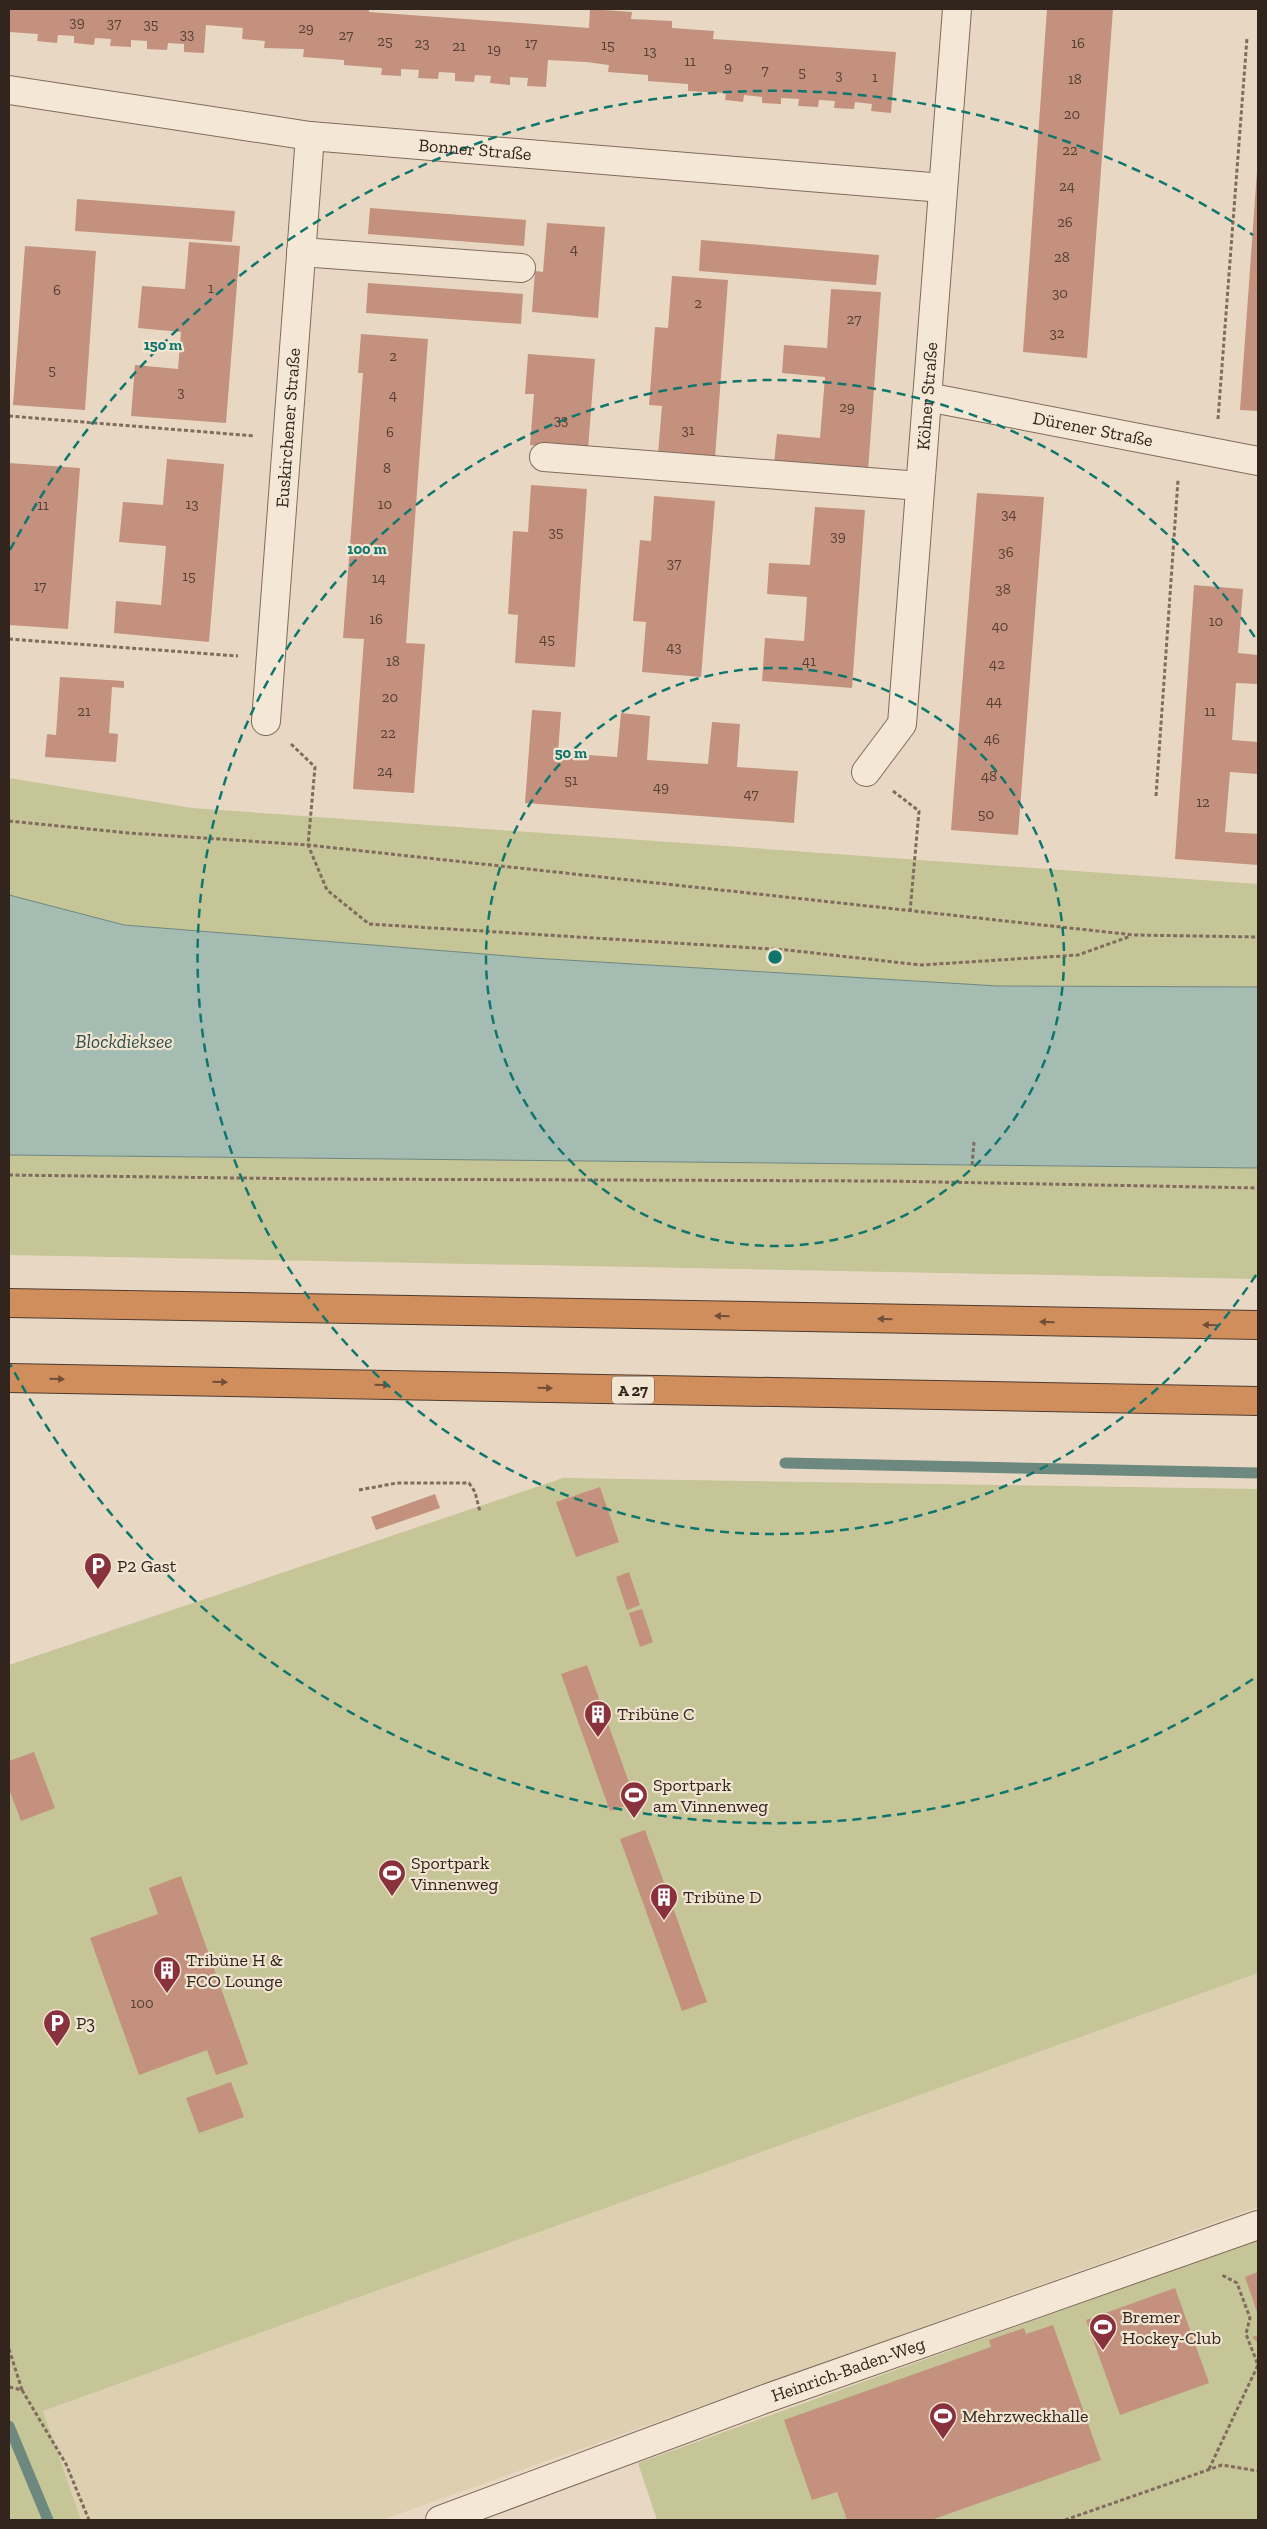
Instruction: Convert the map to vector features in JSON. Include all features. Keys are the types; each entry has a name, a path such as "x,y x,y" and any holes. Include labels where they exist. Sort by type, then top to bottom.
{"highway":[{"path":"9,1303 1258,1325"},
{"name":"A 27","path":"9,1378 1258,1401"}],"street":[{"name":"Kölner Straße","path":"866,772 902,724 957,9"},
{"name":"Bonner Straße","path":"9,90 310,136 943,188"},
{"name":"Euskirchener Straße","path":"266,721 310,136"},
{"path":"302,252 521,268"},
{"name":"Dürener Straße","path":"927,397 1258,461"},
{"path":"544,457 920,486"},
{"name":"Heinrich-Baden-Weg","path":"440,2520 762,2400 1258,2226"}],"path":[{"path":"1215,452 1247,38"},
{"path":"9,416 287,438"},
{"path":"1156,796 1181,446"},
{"path":"9,639 270,658"},
{"path":"266,721 315,767 308,845 327,890 369,924 787,950 921,965 1078,955 1134,935"},
{"path":"866,772 919,811 910,912"},
{"path":"9,821 128,833 308,845 1134,935 1258,937"},
{"path":"972,1165 974,1142"},
{"path":"9,1175 315,1179 885,1181 1258,1188"},
{"path":"359,1490 397,1483 469,1483 480,1512"},
{"path":"1204,2245 1214,2271 1238,2283 1250,2318 1246,2334 1258,2365 1209,2469"},
{"path":"9,2349 22,2390 66,2464 89,2520"},
{"path":"9,2387 22,2390"},
{"path":"1065,2520 1222,2464 1258,2471"}],"shaded area":[{"path":"1258,1973 1258,2207 382,2520 81,2520 42,2411"}],"green space":[{"path":"9,778 192,808 1258,884 1258,987 998,986 533,958 124,925 9,895"},
{"path":"9,1155 1258,1168 1258,1279 9,1255"},
{"name":"Sportpark am Vinnenweg","path":"563,1478 1258,1489 1258,1973 43,2411 81,2520 9,2520 9,1665"},
{"name":"Bremer Hockey-Club","path":"1258,2239 1258,2520 657,2520 638,2463"}],"water":[{"name":"Blockdieksee","path":"9,895 124,925 533,958 998,986 1258,987 1258,1168 9,1155"}],"building":[{"path":"9,9 369,9 369,12 589,28 590,9 632,12 631,19 672,21 672,28 714,31 713,39 896,52 891,113 871,111 872,104 855,102 854,109 834,108 835,101 819,100 818,107 798,106 799,99 781,98 781,104 762,103 762,97 744,95 743,102 725,100 726,93 688,91 688,84 648,81 648,75 608,72 609,65 586,62 548,60 546,87 527,86 528,78 510,77 510,85 490,83 491,76 475,75 474,82 455,81 455,73 439,72 438,79 418,78 419,70 401,69 401,76 381,75 382,68 344,65 344,60 303,57 304,49 264,48 265,41 242,39 243,28 206,25 204,53 184,52 184,44 168,43 167,50 147,49 147,41 131,40 131,47 110,46 111,39 95,38 94,45 74,43 74,36 58,35 57,43 37,41 38,34 9,32"},
{"path":"1047,9 1113,9 1087,358 1023,352"},
{"path":"1258,171 1258,411 1240,410"},
{"path":"77,199 235,211 232,242 75,231"},
{"path":"370,208 526,220 524,246 368,234"},
{"path":"547,223 605,227 598,318 532,312 535,271 543,272"},
{"path":"701,240 879,255 876,285 699,271"},
{"path":"189,242 240,246 226,423 131,416 135,365 178,369 181,332 138,328 142,286 185,289"},
{"path":"25,246 96,251 85,410 13,405"},
{"path":"672,276 728,280 715,458 658,454 662,406 649,405 655,327 668,328"},
{"path":"368,283 523,294 521,324 366,313"},
{"path":"831,289 881,292 868,471 774,464 777,434 820,438 825,377 782,373 784,345 827,348"},
{"path":"361,334 428,339 406,643 425,644 414,793 353,789 364,639 343,638 363,373 358,373"},
{"path":"528,354 595,359 588,449 530,445 534,394 525,394"},
{"path":"167,459 224,464 209,642 114,633 116,601 161,605 166,546 119,542 123,502 163,505"},
{"path":"9,463 80,468 68,629 9,625"},
{"path":"531,485 587,489 575,667 515,663 518,615 508,614 513,531 528,532"},
{"path":"977,493 1044,497 1018,835 951,830"},
{"path":"654,496 715,501 701,677 642,672 646,622 633,621 640,540 651,541"},
{"path":"815,507 865,510 852,688 762,681 765,638 804,641 807,597 767,594 769,563 810,565"},
{"path":"1194,585 1243,589 1238,653 1258,655 1258,684 1236,683 1232,740 1258,742 1258,774 1230,772 1225,832 1258,834 1258,865 1175,859"},
{"path":"60,677 124,681 124,688 112,687 109,733 118,734 116,762 45,757 47,734 56,735"},
{"path":"532,710 561,712 558,753 617,757 621,713 650,716 647,760 708,764 712,722 740,724 737,767 798,771 794,823 525,803"},
{"path":"600,1487 619,1542 576,1557 556,1502"},
{"path":"435,1494 440,1508 376,1530 371,1517"},
{"path":"629,1572 640,1605 627,1610 616,1577"},
{"path":"642,1609 653,1642 640,1647 629,1613"},
{"name":"Tribüne C","path":"587,1665 636,1802 610,1811 561,1674"},
{"path":"34,1752 55,1808 21,1821 9,1789 9,1761"},
{"name":"Tribüne D","path":"645,1830 707,2002 682,2011 620,1839"},
{"name":"Tribüne H & FCO Lounge","path":"181,1876 248,2064 216,2075 207,2050 139,2075 90,1938 158,1914 149,1888"},
{"path":"231,2082 244,2117 199,2133 186,2098"},
{"path":"1258,2272 1258,2315 1245,2277"},
{"path":"1175,2288 1209,2383 1120,2415 1086,2320"},
{"name":"Mehrzweckhalle","path":"1053,2325 1101,2460 931,2520 847,2520 837,2492 812,2500 784,2420 991,2347 989,2340 1024,2328 1026,2334"},
{"path":"1258,2335 1258,2343 1252,2337"}],"waterway":[{"path":"785,1463 1258,1473"},
{"path":"9,2426 48,2520"}],"place":[{"name":"P2 Gast","path":"98,1590"},
{"name":"Tribüne C","path":"598,1738"},
{"name":"Sportpark am Vinnenweg","path":"634,1819"},
{"name":"Sportpark Vinnenweg","path":"392,1897"},
{"name":"Tribüne D","path":"664,1921"},
{"name":"Tribüne H & FCO Lounge","path":"167,1994"},
{"name":"P3","path":"57,2047"},
{"name":"Bremer Hockey-Club","path":"1103,2351"},
{"name":"Mehrzweckhalle","path":"943,2440"}]}
